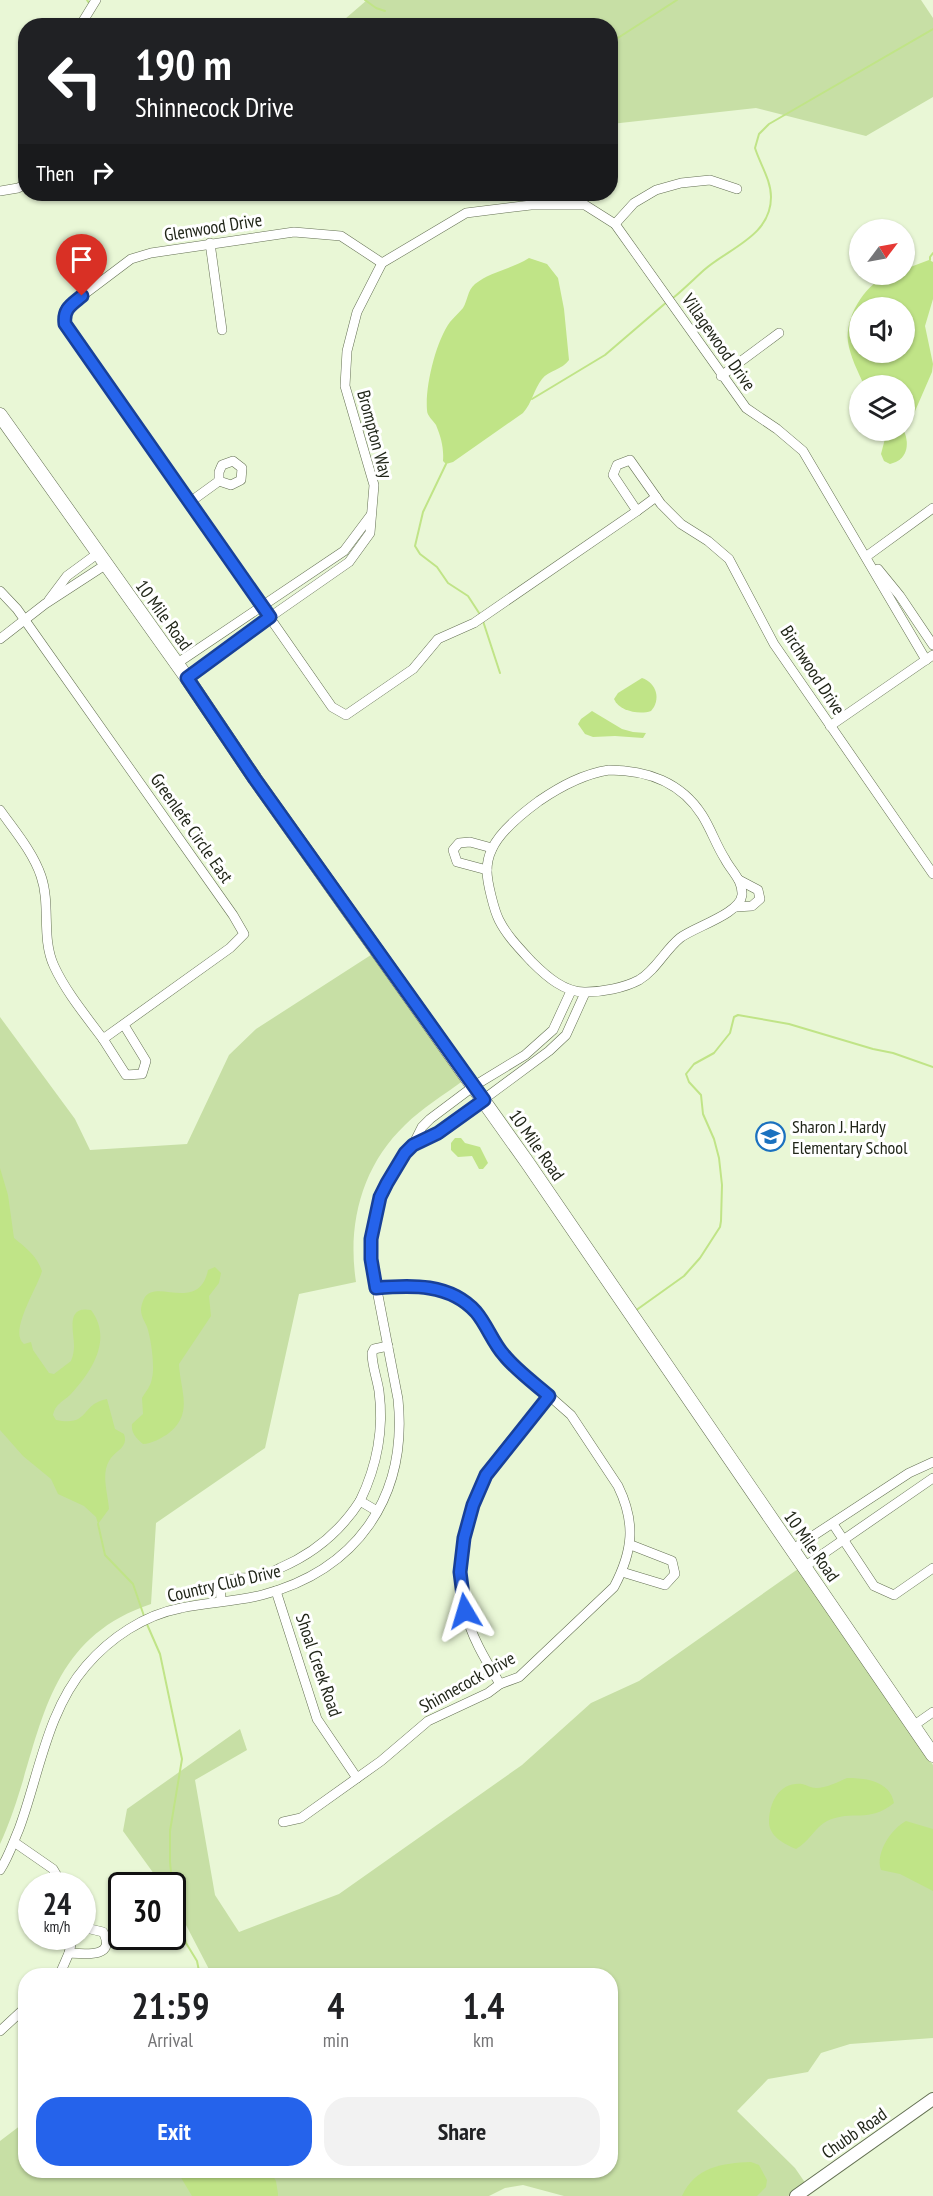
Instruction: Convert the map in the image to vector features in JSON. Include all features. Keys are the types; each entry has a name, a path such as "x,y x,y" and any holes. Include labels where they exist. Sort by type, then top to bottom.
{"main road":[{"name":"10 Mile Road","path":"0,415 484,1100 933,1755"}],"street":[{"path":"85,18 96,0"},
{"path":"615,224 634,203 656,190 681,183 710,180 737,189"},
{"path":"0,191 18,188"},
{"name":"Villagewood Drive","path":"382,263 466,213 531,205 585,205 615,224 746,408 777,429 803,451 867,556 892,605 929,658"},
{"name":"Glenwood Drive","path":"189,502 65,324 66,308 131,259 151,253 210,243 294,232 341,236 382,263"},
{"path":"210,243 222,330"},
{"name":"Brompton Way","path":"187,678 349,562 370,533 374,485 345,386 347,351 357,312 382,263"},
{"path":"721,375 778,333"},
{"name":"Birchwood Drive","path":"637,511 613,475 616,465 630,460 656,497 681,524 708,540 729,559 774,644 933,874"},
{"path":"219,482 189,502 332,707 346,715 413,669 438,639 474,623 656,497"},
{"path":"867,556 933,508"},
{"path":"176,664 344,551 373,513"},
{"name":"Villagewood Drive","path":"867,556 900,596 933,645"},
{"path":"45,604 67,576 101,559"},
{"path":"0,639 101,559"},
{"path":"0,591 17,609 23,620"},
{"name":"Greenlefe Circle East","path":"23,620 233,915 244,934 230,948 103,1039"},
{"path":"830,726 929,658"},
{"path":"736,907 742,896 739,880 725,860 701,813 673,785 630,770 588,773 554,791 518,817 492,848 486,870 498,918 515,945 547,977 571,990 585,993 614,989 639,980 680,938 736,907 752,906 760,899 758,890 739,880"},
{"path":"0,810 28,850 41,876 47,940 54,966 126,1075 142,1074 146,1061 124,1025"},
{"path":"486,870 457,862 453,850 459,843 470,842 492,848"},
{"name":"Country Club Drive","path":"0,1870 14,1842 62,1702 86,1666 120,1635 138,1624 179,1608 259,1596 302,1581 331,1564 363,1533 389,1486 399,1442 398,1398 371,1259 371,1239 380,1197 422,1127 474,1086 525,1055 553,1030 571,990"},
{"name":"Country Club Drive","path":"413,1145 438,1133 549,1051 566,1035 585,993"},
{"name":"Shinnecock Drive","path":"283,1822 301,1818 357,1778 428,1721 488,1693 500,1684 519,1677 614,1587 622,1572 630,1545 630,1522 618,1486 571,1415 503,1355 476,1312 454,1295 430,1287 409,1285 376,1288"},
{"path":"221,1601 220,1590 228,1581 261,1577 316,1550 346,1522 360,1501 371,1477 381,1438 381,1405 372,1353 374,1349 388,1346"},
{"path":"500,1684 483,1657 465,1611 460,1572 464,1538 473,1505 486,1475 549,1396"},
{"path":"793,1549 909,1473 933,1462"},
{"path":"909,1473 918,1488"},
{"path":"804,1567 933,1478"},
{"path":"360,1501 377,1511"},
{"path":"833,1524 874,1586 894,1595 933,1568"},
{"path":"622,1572 665,1585 675,1574 672,1561 630,1545"},
{"name":"Shoal Creek Road","path":"276,1591 317,1719 357,1778"},
{"path":"913,1726 933,1712"},
{"path":"14,1842 55,1872"},
{"path":"69,1953 101,1952 105,1947 106,1938 103,1932 96,1930"},
{"path":"62,1968 70,1950"},
{"path":"0,2031 18,2014"},
{"name":"Chubb Road","path":"796,2196 933,2099"}],"shaded area":[{"path":"367,0 921,0 933,18 933,97 866,136 756,108 618,123 618,18 346,18"},
{"path":"529,258 547,264 558,278 564,309 569,360 542,379 523,413 453,462 446,464 443,461 443,447 436,425 427,410 430,377 440,340 450,322 463,308 475,284"},
{"path":"929,260 933,262 933,299 925,326 933,364 932,372 915,411 915,375 859,375 854,363 915,363 915,297 862,297 873,285 915,285 915,265"},
{"path":"884,441 907,441 906,451 896,462 890,464 884,461 881,454"},
{"path":"642,678 651,684 656,692 656,702 651,711 635,712 620,706 614,699 618,693"},
{"path":"592,711 622,729 646,733 643,738 593,737 585,734 578,724"},
{"path":"374,953 464,1080 405,1125 390,1141 368,1177 356,1218 354,1260 356,1282 299,1294 265,1448 156,1523 151,1604 113,1622 84,1645 63,1673 48,1704 14,1809 0,1844 0,1017 75,1119 90,1150 187,1144 229,1055 256,1029"},
{"path":"455,1138 461,1138 465,1143 480,1147 488,1163 483,1169 479,1169 472,1156 458,1157 451,1150 451,1143"},
{"path":"0,1168 8,1195 14,1238 34,1256 42,1271 22,1320 20,1338 24,1344 31,1342 33,1350 49,1373 54,1374 72,1359 73,1321 77,1312 91,1310 97,1321 100,1343 92,1365 79,1385 58,1405 53,1415 56,1420 75,1420 80,1418 92,1405 107,1399 115,1429 124,1434 125,1443 109,1461 105,1472 109,1509 98,1524 96,1517 84,1506 58,1494 51,1479 23,1456 0,1430"},
{"path":"215,1267 221,1273 219,1283 209,1296 211,1316 179,1364 184,1401 181,1417 169,1433 143,1444 134,1435 132,1424 143,1414 142,1398 151,1384 153,1373 150,1338 141,1312 143,1301 151,1292 187,1293 196,1290 203,1283 208,1270"},
{"path":"798,1569 933,1765 933,2038 850,2044 821,2053 808,2072 768,2079 737,2111 795,2168 806,2184 788,2196 564,2196 523,2185 505,2188 489,2196 0,2196 0,2141 18,2127 18,2178 618,2178 618,1968 208,1968 186,1925 186,1872 153,1872 123,1831 127,1809 240,1729 247,1750 195,1780 215,1895 239,1932 339,1894 522,1765 591,1703 639,1681"},
{"path":"847,1778 869,1780 882,1785 892,1796 894,1803 876,1813 845,1816 827,1821 796,1849 782,1842 771,1831 769,1820 771,1806 782,1790 794,1784 820,1788"},
{"path":"906,1821 933,1829 933,1891 900,1874 881,1870 882,1849 895,1830"},
{"path":"751,2162 759,2165 767,2180 766,2187 757,2196 682,2196 694,2179 710,2168"},
{"path":"181,2178 274,2178 278,2196 192,2196"}],"waterway":[{"path":"365,0 385,11"},
{"path":"618,38 677,0"},
{"path":"673,298 714,262 747,240 764,222 769,210 771,191 755,148 759,134 769,124 933,29"},
{"path":"930,260 933,253"},
{"path":"532,399 605,355 668,301"},
{"path":"446,464 423,512 415,546 420,554 437,567 448,583 468,596 481,616"},
{"path":"483,621 500,673"},
{"path":"635,1311 684,1276 700,1258 720,1227 722,1185 719,1158 703,1114 701,1095 689,1082 686,1074 694,1064 714,1053 730,1033 734,1017 738,1015 789,1024 893,1053 933,1067"},
{"path":"98,1524 105,1555 133,1584 144,1616"},
{"path":"146,1622 160,1654 182,1759 170,1831 170,1862 174,1902 186,1943 197,1961 198,1968"}],"place":[{"name":"Sharon J. Hardy Elementary School","path":"771,1136"}],"route":[{"path":"82,296 66,308 65,324 270,617 187,678 255,779 484,1100 438,1133 413,1145 405,1153 380,1197 371,1239 371,1259 376,1288 409,1285 430,1287 454,1295 476,1312 503,1355 549,1396 486,1475 473,1505 464,1538 460,1572 465,1611"}]}
